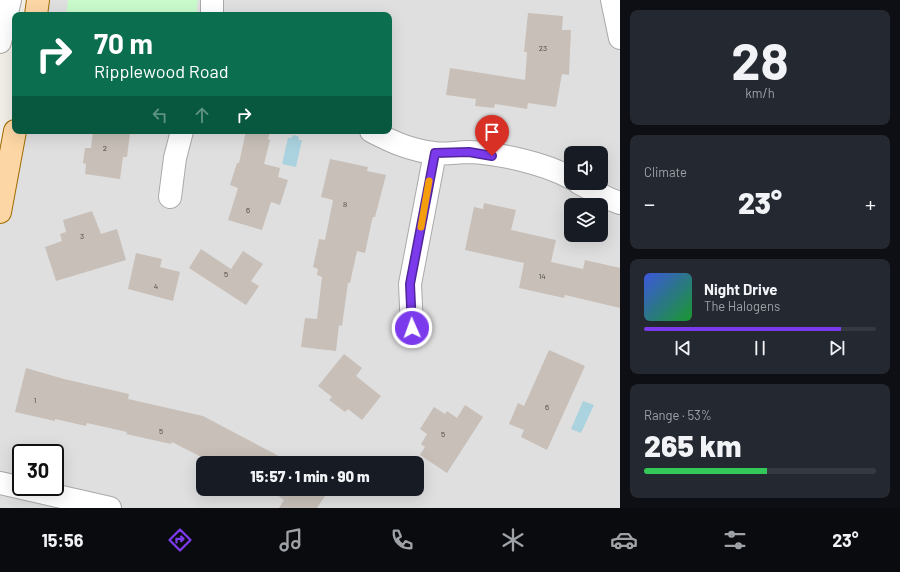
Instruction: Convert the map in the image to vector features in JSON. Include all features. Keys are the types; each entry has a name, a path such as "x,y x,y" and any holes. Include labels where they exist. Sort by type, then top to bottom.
{"main road":[{"path":"36,12 38,0"},
{"path":"0,212 14,134"}],"street":[{"path":"0,42 10,0"},
{"path":"212,0 212,12"},
{"path":"612,0 620,38"},
{"path":"170,197 175,158 181,134"},
{"path":"376,134 396,145 435,153 469,152 513,158 540,165 564,175"},
{"path":"412,328 410,284 435,153"},
{"path":"592,190 620,203"},
{"path":"0,483 110,508"}],"shaded area":[{"path":"41,0 620,0 620,508 0,508 0,198 14,134 392,134 392,12 39,12"}],"green space":[{"path":"68,0 198,0 196,12 66,12"}],"water":[{"path":"293,135 298,136 299,140 302,140 296,167 282,164 288,138 291,138"},
{"path":"583,401 594,405 581,433 571,429"}],"building":[{"path":"528,13 563,16 562,30 571,30 569,75 562,74 556,107 528,103 527,109 495,104 494,108 475,106 476,99 446,95 450,68 525,80 527,52 524,52"},
{"path":"93,134 130,134 127,157 123,157 120,179 85,174 86,164 83,163 85,148 91,148"},
{"path":"245,134 269,134 268,139 270,140 264,164 280,168 278,177 288,180 280,205 271,202 262,230 228,220 238,188 230,185 237,163 239,163"},
{"path":"330,159 368,167 367,171 386,175 375,217 373,217 372,220 365,253 357,251 350,283 348,283 342,326 339,325 336,351 301,347 305,318 317,319 322,277 317,275 318,269 313,267 319,239 325,240 333,200 321,197"},
{"path":"484,203 516,210 511,230 556,240 551,262 583,269 585,260 620,268 620,308 565,295 564,298 519,288 524,263 465,250 474,207 483,209"},
{"path":"92,211 101,234 117,229 126,260 56,281 45,247 62,241 60,234 66,232 63,220"},
{"path":"201,249 231,269 243,251 263,264 251,281 259,286 246,305 189,268"},
{"path":"136,253 162,259 160,267 180,272 173,301 128,289"},
{"path":"549,350 585,366 547,450 521,437 524,430 509,424 518,403 524,406"},
{"path":"344,354 362,368 356,376 381,396 362,420 348,409 345,412 329,400 332,397 318,386"},
{"path":"26,368 64,379 129,394 128,399 203,416 278,456 199,456 172,442 171,444 126,434 127,432 87,423 86,426 15,412"},
{"path":"465,405 483,417 447,473 424,458 424,456 420,455 425,447 421,444 427,434 420,429 434,407 445,414 447,411 457,418"},
{"path":"279,496 325,496 317,508 279,508 284,500"}],"slow traffic":[{"path":"421,227 429,181"}],"route":[{"path":"412,328 410,284 435,153 469,152 492,156"}]}
